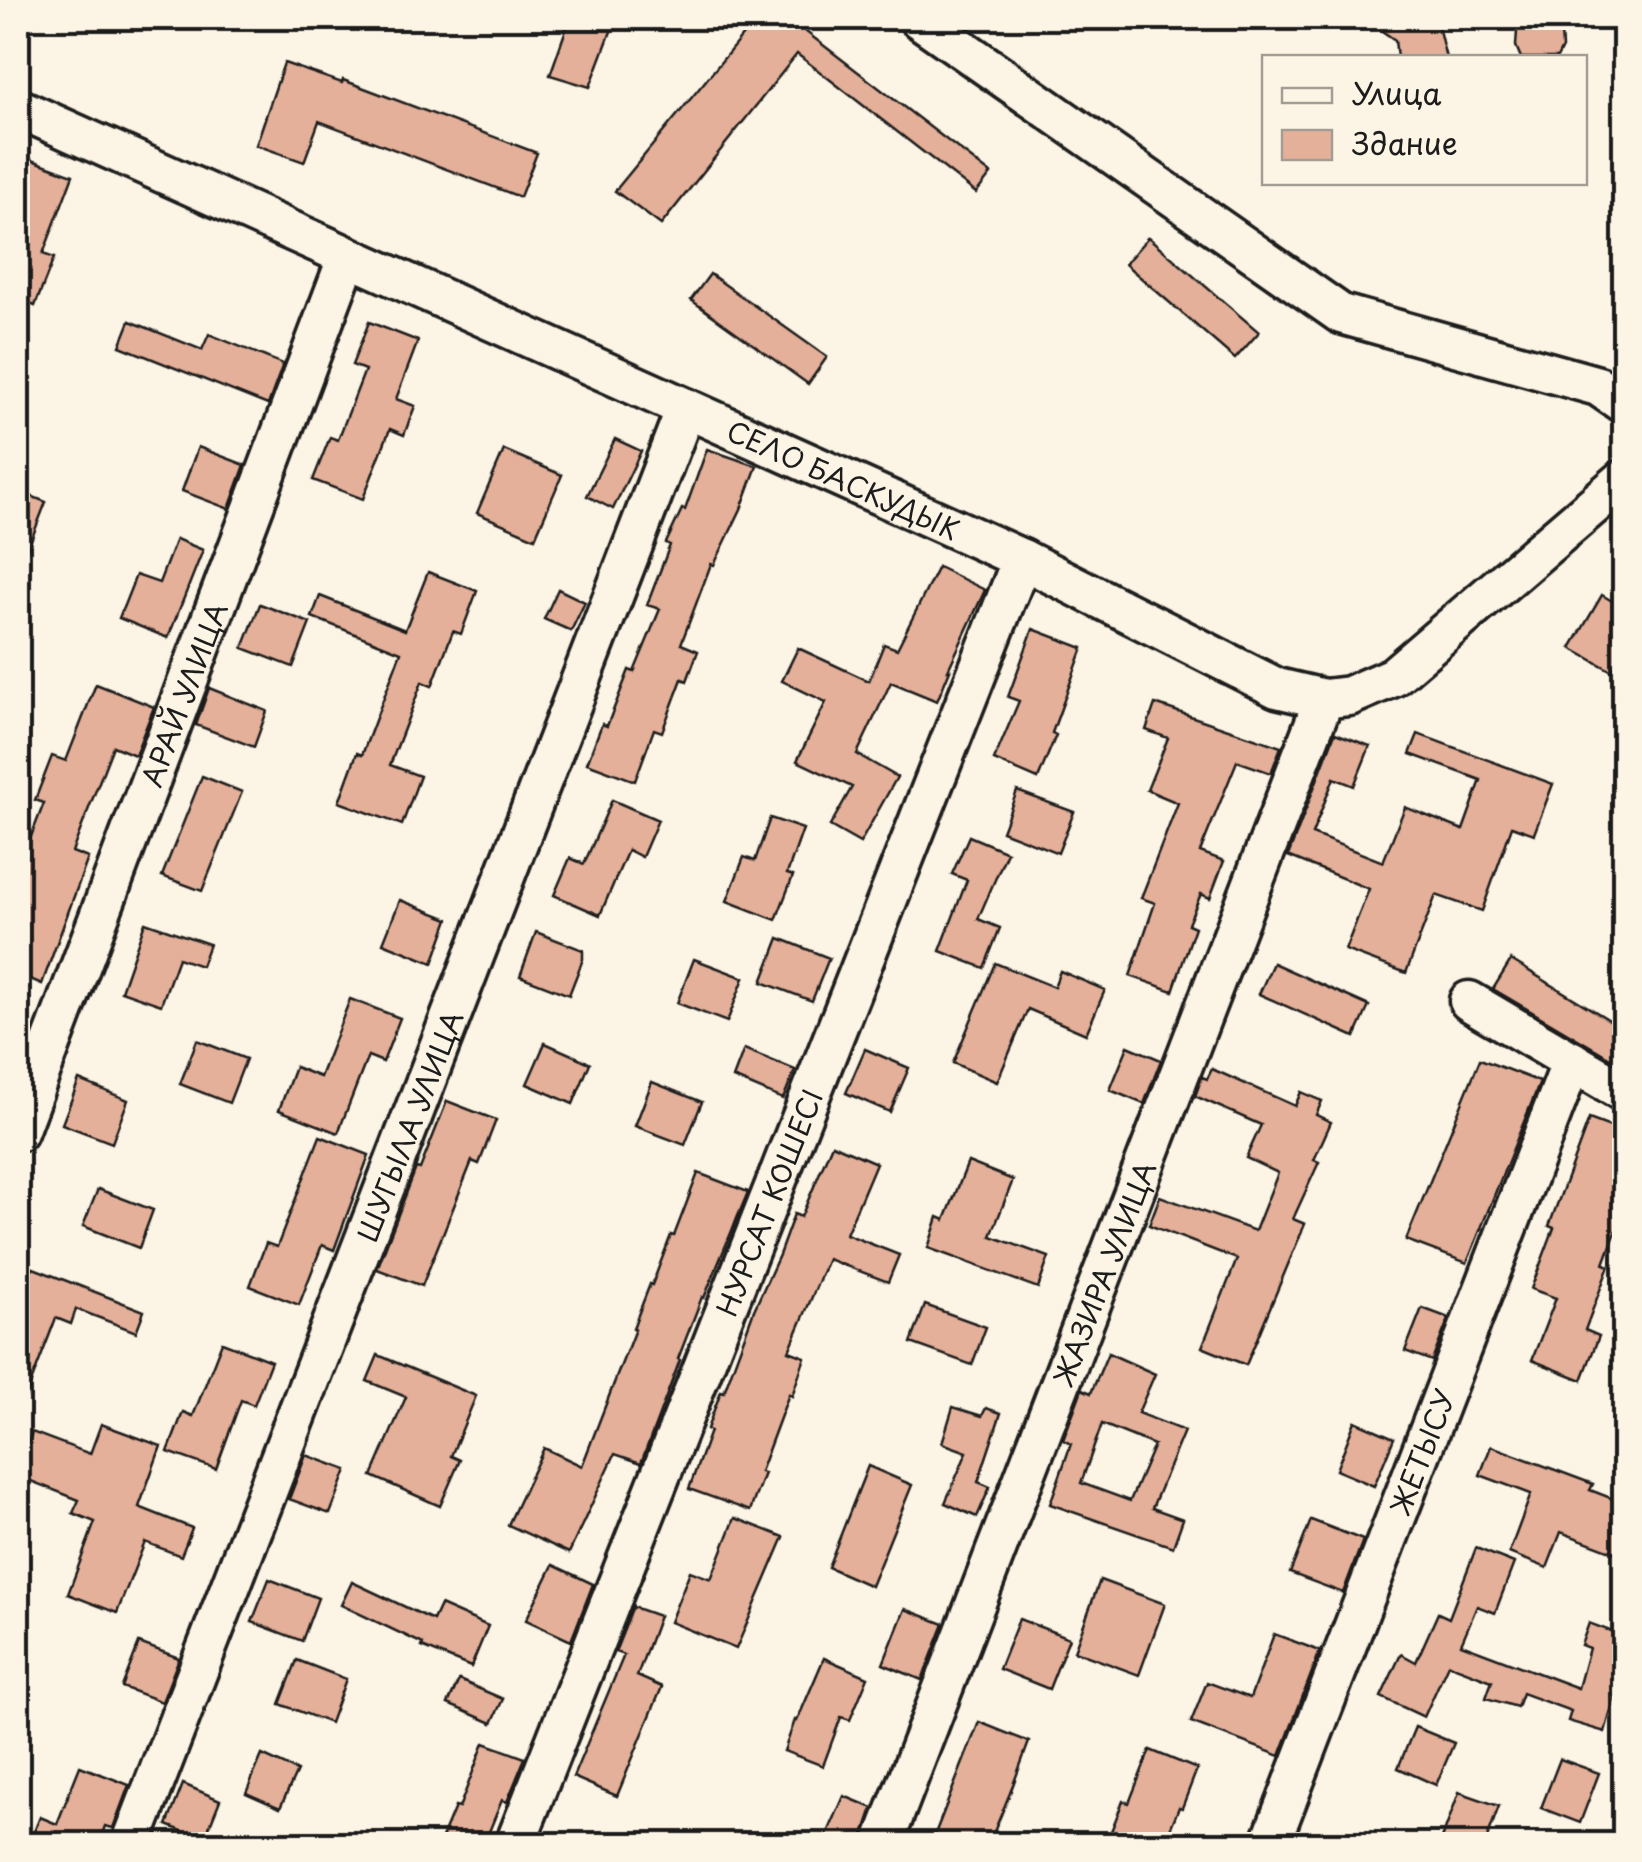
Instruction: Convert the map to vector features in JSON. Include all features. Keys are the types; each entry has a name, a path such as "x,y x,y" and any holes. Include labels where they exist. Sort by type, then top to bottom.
{"street":[{"path":"918,18 1342,314 1598,386 1624,404"},
{"name":"СЕЛО БАСКУДЫК","path":"18,108 1022,559 1277,688 1324,699 1349,696 1394,678 1624,480"},
{"name":"АРАЙ УЛИЦА","path":"18,1132 348,256"},
{"name":"ШУГЫЛА УЛИЦА","path":"130,1844 686,408"},
{"name":"НУРСАТ КОШЕСI","path":"514,1844 1022,559"},
{"name":"ЖАЗИРА УЛИЦА","path":"883,1844 1324,699"},
{"path":"1469,1002 1624,1092"},
{"name":"ЖЕТЫСУ","path":"1270,1844 1572,1062"}],"building":[{"path":"570,18 616,18 590,87 550,75"},
{"path":"757,18 788,18 991,174 976,193 797,54 661,225 615,191"},
{"path":"1363,18 1436,18 1445,55 1397,55 1395,40"},
{"path":"1534,18 1549,20 1561,31 1558,55 1520,55 1517,31"},
{"path":"284,63 342,83 343,80 537,153 520,197 319,121 304,162 256,145"},
{"path":"24,157 73,175 43,254 54,258 35,306 18,299 18,175"},
{"path":"1148,237 1259,332 1235,359 1125,264"},
{"path":"710,274 827,357 808,384 691,300"},
{"path":"130,321 202,350 209,334 283,364 268,405 120,346"},
{"path":"369,322 418,341 396,399 415,406 404,435 390,429 363,499 313,480 330,437 338,440 365,370 352,365"},
{"path":"615,439 641,451 613,509 587,496"},
{"path":"198,447 245,465 229,509 182,491"},
{"path":"707,449 757,466 741,509 714,565 711,564 681,644 698,651 687,681 682,679 662,732 654,729 635,781 587,763 629,670 634,672 660,609 647,605 670,545 666,543 682,509 685,510"},
{"path":"504,450 562,475 535,538 477,513"},
{"path":"18,491 46,502 19,571 18,571"},
{"path":"176,539 203,550 168,638 119,618 136,575 159,583"},
{"path":"938,567 985,590 937,701 891,682 857,754 897,777 860,843 830,826 852,787 797,761 826,702 782,681 798,648 869,681 884,644 897,649"},
{"path":"428,572 477,591 461,634 453,631 432,686 422,682 390,765 420,776 402,825 339,802 357,753 362,755 401,652 312,617 320,596 405,630"},
{"path":"558,589 585,602 571,631 544,619"},
{"path":"1602,595 1624,608 1624,649 1612,671 1571,648"},
{"path":"260,604 310,623 293,667 243,648"},
{"path":"1033,629 1083,648 1038,779 994,760 1019,701 1008,697"},
{"path":"96,684 154,707 135,755 113,746 72,852 88,858 42,984 18,974 18,870 44,803 35,800 52,756 66,761"},
{"path":"209,688 267,711 254,747 196,725"},
{"path":"1155,704 1281,747 1271,773 1237,761 1200,852 1224,861 1210,898 1201,894 1188,924 1195,927 1173,991 1130,976 1155,903 1141,898 1178,803 1147,790 1168,738 1146,730"},
{"path":"1335,733 1370,746 1354,786 1334,778 1312,834 1383,862 1405,807 1463,830 1481,780 1410,754 1418,734 1553,784 1534,834 1512,826 1482,911 1436,895 1406,973 1345,950 1369,889 1288,856"},
{"path":"202,776 242,792 202,891 162,876"},
{"path":"1017,791 1074,812 1058,853 1002,831"},
{"path":"612,800 658,820 642,857 628,850 600,915 554,895 570,858 584,864"},
{"path":"770,818 803,829 787,874 793,876 776,920 727,901 744,857 755,861"},
{"path":"969,836 1007,852 978,919 1000,928 984,968 940,951 967,880 952,874"},
{"path":"400,900 449,919 433,963 383,943"},
{"path":"145,922 209,944 201,966 178,958 161,1005 121,991"},
{"path":"536,932 583,950 569,995 520,976"},
{"path":"779,938 829,958 812,1001 762,982"},
{"path":"694,959 744,978 727,1022 677,1003"},
{"path":"1511,960 1624,1029 1624,1066 1493,989"},
{"path":"995,963 1054,987 1060,971 1105,990 1086,1034 1028,1009 997,1082 953,1063"},
{"path":"1273,963 1369,1006 1355,1037 1259,994"},
{"path":"350,999 400,1018 383,1062 368,1056 338,1133 279,1110 295,1067 320,1077"},
{"path":"197,1040 246,1059 229,1103 180,1084"},
{"path":"545,1043 590,1063 573,1104 527,1084"},
{"path":"1128,1046 1161,1060 1144,1104 1110,1090"},
{"path":"744,1049 795,1070 783,1099 733,1078"},
{"path":"865,1049 909,1068 890,1112 846,1093"},
{"path":"1480,1059 1540,1082 1467,1263 1406,1240"},
{"path":"1212,1069 1295,1106 1301,1092 1322,1101 1316,1115 1331,1122 1314,1160 1319,1162 1293,1219 1305,1224 1246,1365 1202,1347 1237,1259 1149,1225 1160,1196 1255,1231 1278,1173 1246,1158 1261,1125 1195,1096 1202,1077 1207,1079"},
{"path":"79,1080 128,1100 112,1143 62,1124"},
{"path":"652,1082 702,1102 685,1145 635,1126"},
{"path":"447,1101 496,1120 479,1164 472,1161 422,1286 377,1269"},
{"path":"1589,1119 1624,1132 1624,1210 1604,1264 1609,1266 1585,1330 1599,1336 1582,1380 1532,1360 1556,1298 1531,1289 1554,1228 1549,1226"},
{"path":"320,1136 369,1155 334,1250 322,1245 299,1305 250,1286 266,1243 277,1247"},
{"path":"832,1144 876,1163 846,1234 899,1255 888,1282 828,1259 789,1351 805,1357 760,1472 764,1473 750,1511 689,1489 710,1431 707,1429 754,1310 794,1214 801,1217"},
{"path":"968,1162 1013,1180 991,1236 1049,1257 1038,1288 928,1248 938,1217 945,1220"},
{"path":"698,1173 748,1192 702,1297 641,1463 615,1454 569,1553 508,1525 544,1448 582,1466 650,1284"},
{"path":"98,1189 153,1210 139,1248 83,1226"},
{"path":"18,1262 144,1311 136,1332 76,1309 71,1324 56,1318 19,1414 18,1414"},
{"path":"925,1305 986,1327 972,1365 911,1343"},
{"path":"1422,1308 1449,1318 1432,1361 1405,1351"},
{"path":"222,1342 271,1361 254,1405 241,1400 216,1469 168,1452 183,1412 193,1416"},
{"path":"1108,1353 1155,1374 1138,1413 1184,1431 1152,1508 1183,1519 1173,1547 1050,1504 1071,1444 1063,1440 1082,1389 1091,1393","holes":["1102,1424 1154,1445 1130,1501 1081,1483"]},
{"path":"378,1355 476,1396 451,1456 460,1460 440,1506 372,1476 406,1397 367,1381"},
{"path":"953,1407 982,1416 986,1408 1001,1413 978,1482 990,1487 977,1517 945,1503 967,1452 942,1443"},
{"path":"1355,1421 1394,1438 1374,1486 1336,1470"},
{"path":"101,1424 161,1446 139,1507 192,1528 181,1556 145,1542 117,1613 68,1594 95,1522 73,1513 79,1500 18,1476 32,1432 90,1454"},
{"path":"1491,1446 1593,1484 1590,1490 1624,1503 1624,1556 1561,1532 1547,1568 1509,1553 1531,1494 1480,1475"},
{"path":"306,1455 347,1470 330,1514 289,1499"},
{"path":"868,1466 912,1485 871,1586 828,1567"},
{"path":"735,1518 784,1537 736,1649 670,1622 690,1571 711,1579"},
{"path":"1311,1520 1363,1540 1343,1593 1290,1573"},
{"path":"1476,1548 1514,1563 1495,1613 1477,1606 1461,1644 1578,1688 1589,1648 1581,1645 1589,1623 1624,1636 1624,1664 1605,1732 1568,1721 1571,1711 1522,1693 1517,1707 1486,1698 1492,1681 1448,1664 1424,1717 1381,1697 1401,1654 1416,1662 1438,1613 1449,1618"},
{"path":"553,1565 593,1584 571,1641 526,1620"},
{"path":"269,1579 318,1598 302,1641 252,1622"},
{"path":"1100,1580 1165,1604 1139,1675 1074,1651"},
{"path":"352,1582 433,1620 440,1605 488,1626 471,1667 422,1647 423,1644 341,1605"},
{"path":"633,1607 659,1616 637,1676 662,1687 617,1796 573,1777 624,1655 615,1652"},
{"path":"905,1609 944,1624 922,1680 883,1664"},
{"path":"1019,1619 1069,1638 1049,1689 999,1669"},
{"path":"1274,1634 1320,1651 1280,1756 1191,1722 1207,1682 1250,1698"},
{"path":"139,1643 179,1658 162,1702 122,1687"},
{"path":"824,1658 868,1677 850,1720 841,1717 823,1766 784,1751"},
{"path":"297,1660 346,1679 330,1723 280,1704"},
{"path":"459,1680 503,1699 492,1723 448,1704"},
{"path":"979,1722 1029,1742 1010,1793 989,1844 931,1844"},
{"path":"1415,1727 1454,1743 1436,1785 1398,1768"},
{"path":"484,1743 525,1758 484,1844 457,1844 442,1838 455,1807 459,1808"},
{"path":"1150,1750 1197,1769 1182,1808 1179,1807 1164,1844 1106,1844 1123,1801 1129,1803"},
{"path":"262,1755 297,1771 280,1808 246,1793"},
{"path":"1560,1759 1599,1773 1580,1823 1541,1808"},
{"path":"80,1766 129,1785 113,1828 105,1826 100,1840 107,1844 29,1844 40,1817 57,1824"},
{"path":"183,1784 220,1800 204,1840 167,1825"},
{"path":"1459,1792 1499,1806 1485,1844 1440,1844"},
{"path":"844,1796 873,1808 861,1844 823,1844"}]}
